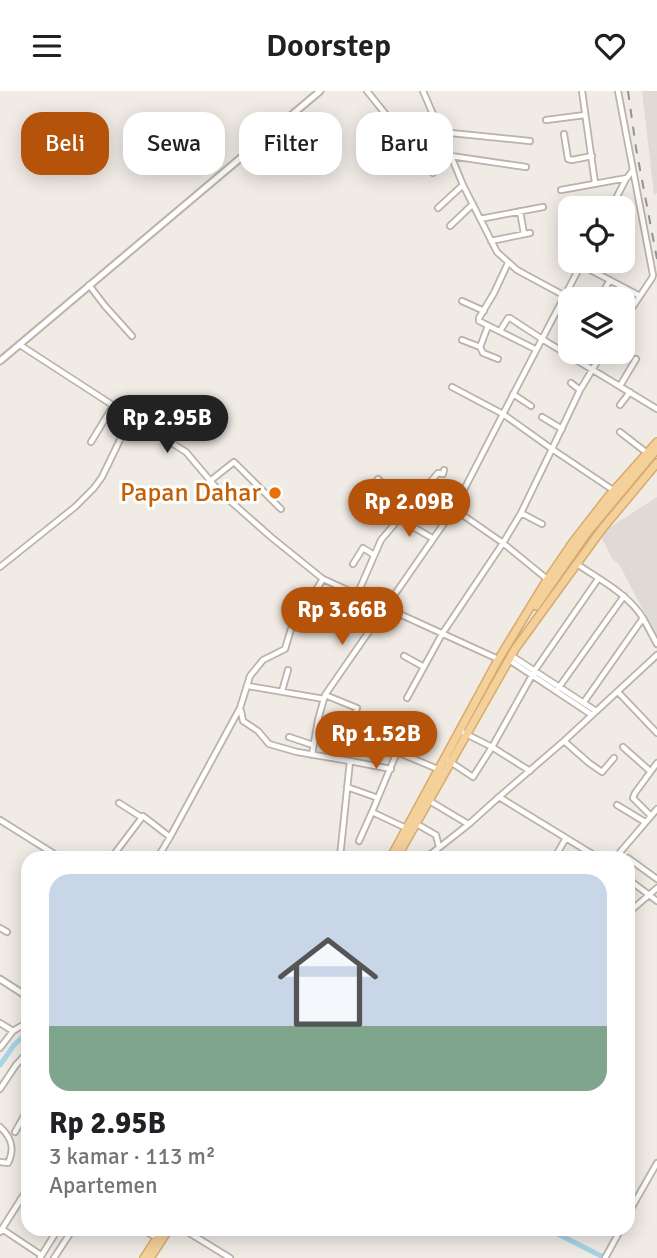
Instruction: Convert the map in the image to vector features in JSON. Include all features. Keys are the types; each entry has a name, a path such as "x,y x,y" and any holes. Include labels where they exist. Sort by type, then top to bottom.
{"main road":[{"path":"463,733 498,660 547,579 613,490 656,444"},
{"path":"400,851 463,733 546,596 587,533 656,444"},
{"path":"511,639 657,457"},
{"path":"517,646 625,500 657,463"},
{"path":"395,851 412,826"},
{"path":"150,1258 160,1236"},
{"path":"144,1258 162,1236"}],"street":[{"path":"0,361 320,91"},
{"path":"367,91 384,112"},
{"path":"423,91 432,112"},
{"path":"582,91 595,183"},
{"path":"618,91 653,276 635,303"},
{"path":"546,120 585,115"},
{"path":"453,133 530,141"},
{"path":"564,134 569,160 592,156"},
{"path":"453,156 526,167"},
{"path":"453,159 463,185 500,255 523,274 558,292"},
{"path":"617,196 633,170"},
{"path":"561,190 627,178"},
{"path":"438,208 463,185"},
{"path":"450,226 473,204"},
{"path":"480,219 543,207"},
{"path":"491,241 527,234 520,211"},
{"path":"506,262 495,293 479,321 535,349"},
{"path":"598,273 640,296"},
{"path":"606,287 610,280"},
{"path":"89,285 132,335"},
{"path":"462,301 484,311"},
{"path":"312,755 325,697 454,509 558,309"},
{"path":"500,331 510,318 657,409"},
{"path":"480,347 488,325"},
{"path":"462,340 480,347 483,353 498,359"},
{"path":"20,345 186,452 210,481 271,537 323,579 498,660"},
{"path":"620,386 636,359"},
{"path":"407,698 442,634 521,513 595,364"},
{"path":"571,383 580,390"},
{"path":"452,387 502,414 613,490"},
{"path":"620,405 630,392"},
{"path":"513,394 531,406"},
{"path":"91,442 113,406"},
{"path":"0,567 75,507 94,488 131,417"},
{"path":"542,417 562,429"},
{"path":"620,432 647,453"},
{"path":"210,481 234,462 281,509"},
{"path":"357,595 381,540 438,473 443,474 444,470"},
{"path":"408,508 378,479 365,495 397,520 432,538"},
{"path":"429,485 454,509 503,543 547,579"},
{"path":"521,513 542,524"},
{"path":"353,564 363,548 374,555"},
{"path":"577,563 635,605 657,644"},
{"path":"162,851 240,708 250,676 261,662 285,649 291,629 323,579"},
{"path":"448,760 473,777 534,673 598,579"},
{"path":"558,688 624,596"},
{"path":"584,702 643,618"},
{"path":"436,851 564,741 657,655"},
{"path":"404,656 424,667"},
{"path":"510,658 594,713"},
{"path":"282,691 288,670"},
{"path":"248,686 325,697 356,708 342,746"},
{"path":"558,688 584,702 594,713"},
{"path":"618,692 657,733"},
{"path":"240,708 243,721 258,731 267,743 297,752 391,769"},
{"path":"318,720 348,727"},
{"path":"463,733 492,747 530,771"},
{"path":"346,736 442,771"},
{"path":"289,737 313,745"},
{"path":"564,741 602,772 614,758"},
{"path":"623,747 650,771"},
{"path":"359,841 397,753"},
{"path":"341,851 350,761"},
{"path":"651,815 633,798 657,763"},
{"path":"347,787 378,798"},
{"path":"499,797 587,851"},
{"path":"426,799 468,824"},
{"path":"119,803 145,817 170,837"},
{"path":"617,805 645,822"},
{"path":"622,851 657,809"},
{"path":"372,812 436,835 439,848"},
{"path":"116,851 141,817"},
{"path":"0,820 49,851"},
{"path":"558,851 566,838"},
{"path":"635,863 657,879"},
{"path":"635,884 657,901"},
{"path":"635,907 657,888"},
{"path":"0,928 7,932"},
{"path":"0,979 21,992"},
{"path":"0,1023 13,1031"},
{"path":"0,1048 13,1031 21,1026"},
{"path":"0,1089 20,1059"},
{"path":"15,1132 21,1121"},
{"path":"0,1128 8,1135 13,1151 8,1163 0,1162"},
{"path":"635,1202 657,1163"},
{"path":"20,1200 1,1231 41,1257 54,1236"},
{"path":"54,1258 67,1236"},
{"path":"153,1236 159,1239"},
{"path":"194,1236 230,1258"},
{"path":"605,1258 617,1236"}],"shaded area":[{"path":"642,91 657,91 657,193 654,195"},
{"path":"657,497 657,637 619,564 613,560 601,537 609,528"}],"waterway":[{"path":"0,1065 21,1038"},
{"path":"562,1236 605,1258"}],"railway":[{"path":"628,91 657,259"}],"place":[{"name":"Papan Dahar","path":"275,493"}]}
